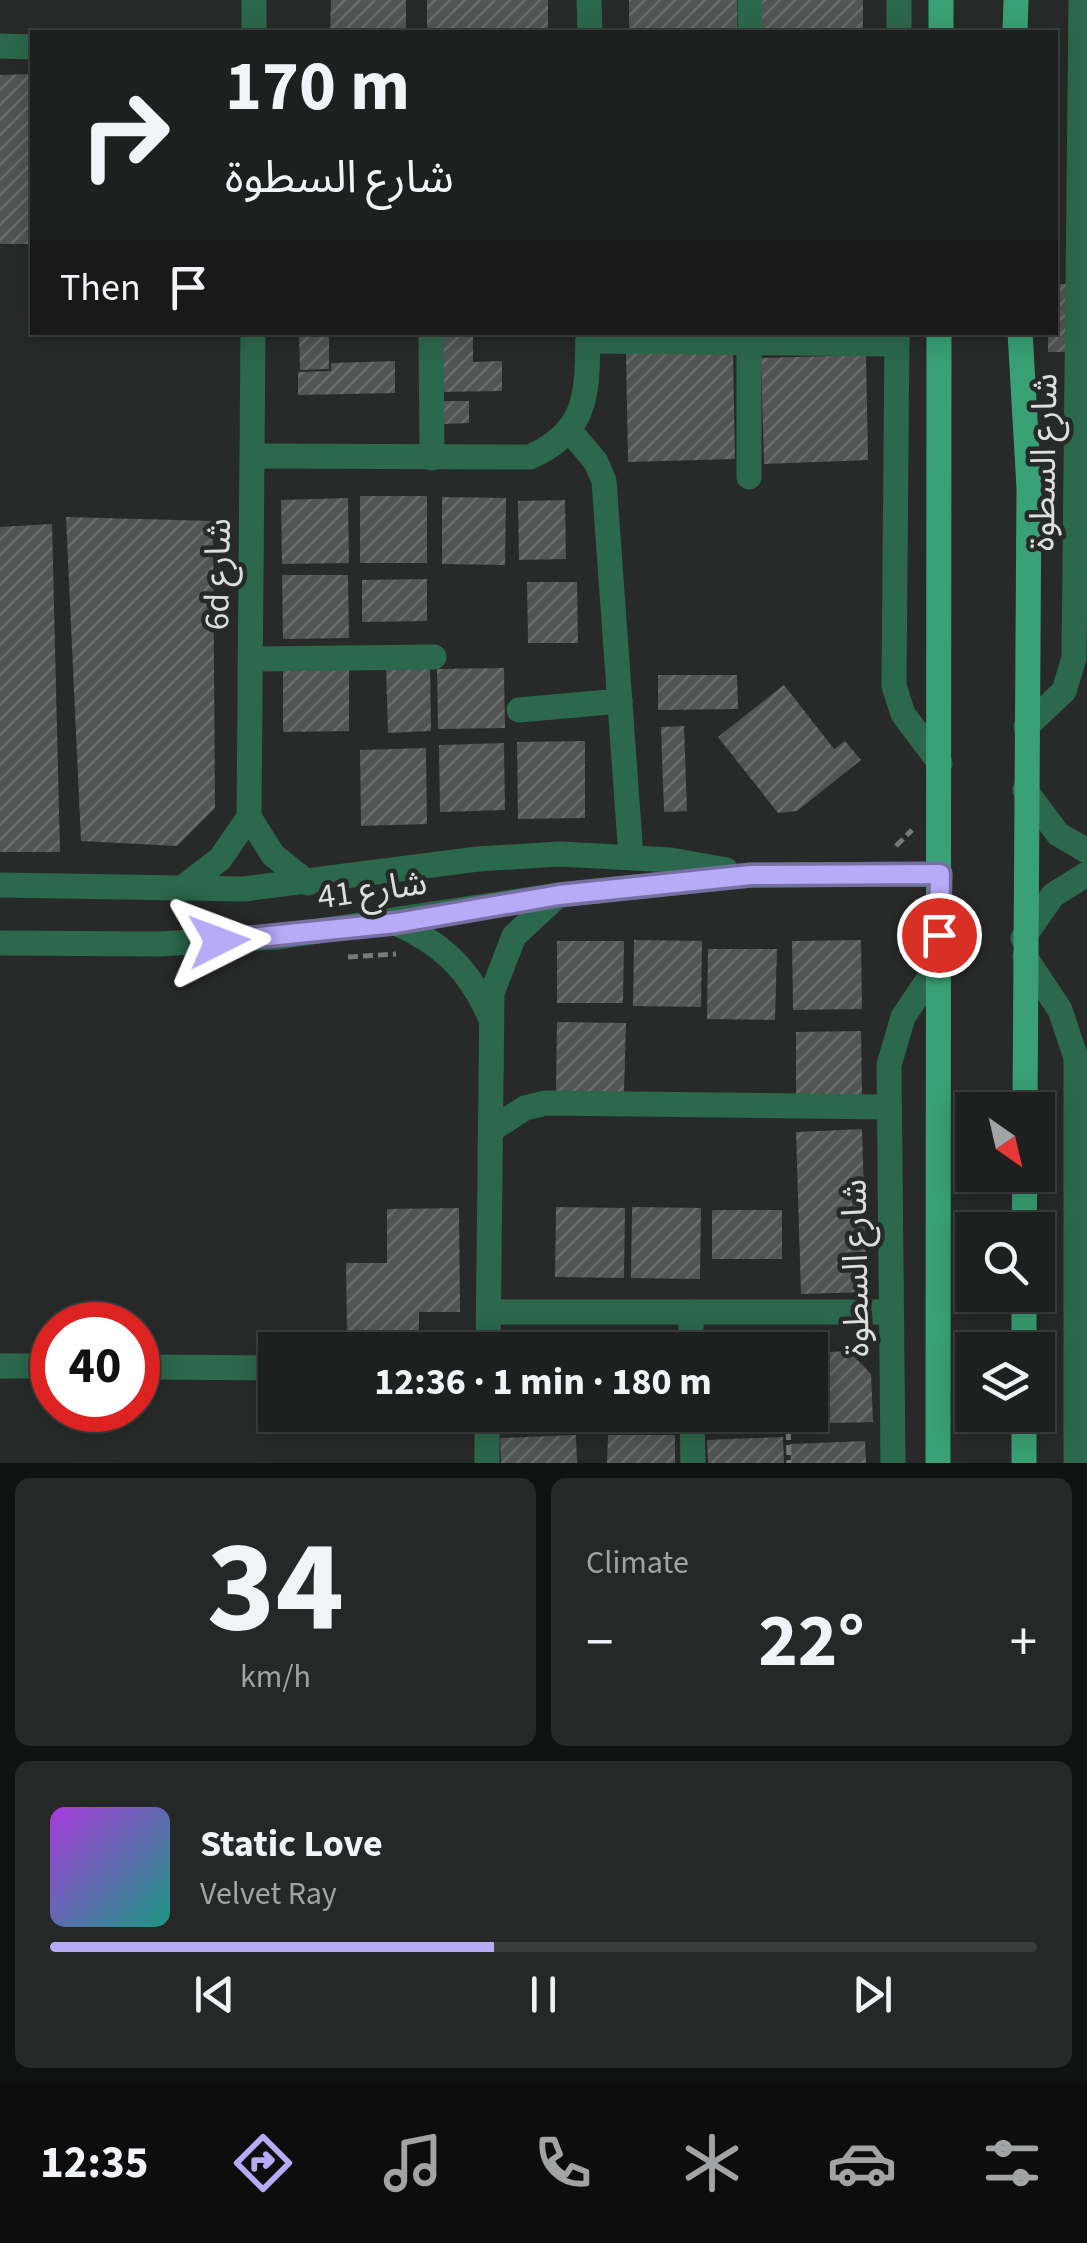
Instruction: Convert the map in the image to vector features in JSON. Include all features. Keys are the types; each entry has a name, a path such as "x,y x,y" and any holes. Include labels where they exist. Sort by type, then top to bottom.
{"main road":[{"path":"941,30 942,0"},
{"path":"1016,0 1016,30"},
{"path":"938,1463 939,335"},
{"name":"شارع السطوة","path":"1020,335 1028,488 1025,1092"},
{"path":"1024,1432 1024,1463"}],"street":[{"path":"254,0 254,30"},
{"path":"590,0 590,30"},
{"path":"750,0 750,30"},
{"path":"899,0 899,30"},
{"name":"شارع السطوة","path":"1026,727 1064,691 1074,658 1081,0"},
{"path":"0,46 30,47"},
{"name":"6d شارع","path":"249,816 253,335"},
{"path":"431,335 432,458"},
{"path":"253,456 530,457 552,447 570,431 582,410 588,337 897,338 894,686 902,714 940,763"},
{"path":"749,338 749,477"},
{"path":"570,431 590,454 604,481 631,857"},
{"path":"251,659 434,657"},
{"path":"519,710 620,701"},
{"path":"1025,790 1058,834 1087,851"},
{"path":"180,890 220,859 249,816 274,855 308,883"},
{"name":"شارع 41","path":"0,885 180,890 308,883 478,859 560,854 631,857 751,875"},
{"name":"شارع 41","path":"0,943 158,944 280,937 396,923 559,895 751,875 940,874"},
{"path":"1076,1463 1076,1058 1067,1025 1024,948 1053,895 1087,874"},
{"path":"488,1332 491,1021 500,963 514,936 559,895"},
{"path":"396,923 429,938 456,960 478,990 491,1021"},
{"name":"شارع السطوة","path":"893,1463 887,1107 896,1032 938,966"},
{"path":"491,1130 516,1113 546,1103 887,1107"},
{"path":"489,1312 891,1312"},
{"path":"691,1312 692,1332"},
{"path":"0,1366 30,1366"},
{"path":"160,1367 258,1368"},
{"path":"487,1432 487,1463"},
{"path":"692,1432 693,1463"}],"path":[{"path":"885,849 901,845 917,822"},
{"path":"788,1432 788,1463"}],"building":[{"path":"331,0 406,0 406,30 330,30"},
{"path":"427,0 548,0 548,30 427,30"},
{"path":"629,0 737,0 737,30 629,30"},
{"path":"761,0 863,0 863,30 761,30"},
{"path":"30,74 30,244 0,244 0,75"},
{"path":"1058,284 1070,284 1069,352 1048,352 1048,335 1058,335"},
{"path":"299,335 329,335 329,369 300,370"},
{"path":"440,335 473,335 473,362 502,361 502,391 440,392"},
{"path":"733,352 735,459 628,462 626,354"},
{"path":"866,355 868,460 764,464 761,358"},
{"path":"395,361 395,393 298,395 298,372 331,371 331,363"},
{"path":"442,401 469,401 469,423 442,424"},
{"path":"360,496 427,496 427,563 360,563"},
{"path":"442,497 506,498 505,565 442,564"},
{"path":"348,498 349,563 282,564 281,500"},
{"path":"565,500 566,559 519,560 518,501"},
{"path":"66,517 213,521 215,808 177,846 81,841"},
{"path":"52,524 60,852 0,852 0,527"},
{"path":"282,575 348,575 349,638 283,639"},
{"path":"427,579 427,621 362,622 362,580"},
{"path":"527,582 577,582 578,643 528,643"},
{"path":"430,665 431,731 388,733 386,666"},
{"path":"283,666 349,666 349,731 283,732"},
{"path":"504,668 505,728 438,729 437,669"},
{"path":"658,675 737,675 738,709 658,710"},
{"path":"784,685 834,749 845,741 861,760 797,811 778,813 718,737"},
{"path":"684,726 687,811 664,812 661,727"},
{"path":"585,741 585,818 518,819 517,742"},
{"path":"504,743 505,810 440,812 439,745"},
{"path":"426,748 427,824 361,826 360,750"},
{"path":"634,940 702,941 701,1007 633,1006"},
{"path":"861,940 862,1009 793,1010 792,941"},
{"path":"557,941 624,941 623,1003 557,1003"},
{"path":"708,949 777,949 775,1020 707,1019"},
{"path":"557,1022 626,1023 624,1094 556,1093"},
{"path":"861,1031 862,1095 796,1096 796,1032"},
{"path":"862,1129 867,1292 801,1294 796,1132"},
{"path":"556,1207 625,1208 624,1278 555,1277"},
{"path":"632,1207 701,1208 700,1279 631,1278"},
{"path":"459,1208 460,1312 419,1312 419,1332 347,1332 346,1263 387,1263 387,1209"},
{"path":"712,1210 782,1210 782,1259 712,1259"},
{"path":"849,1351 871,1374 873,1422 828,1423 828,1352"},
{"path":"576,1435 577,1463 501,1463 500,1438"},
{"path":"608,1435 675,1435 675,1463 607,1463"},
{"path":"783,1437 784,1463 708,1463 707,1440"},
{"path":"865,1441 866,1463 791,1463 790,1444"}],"route":[{"path":"219,941 396,923 559,895 751,875 940,874 939,935"}]}
